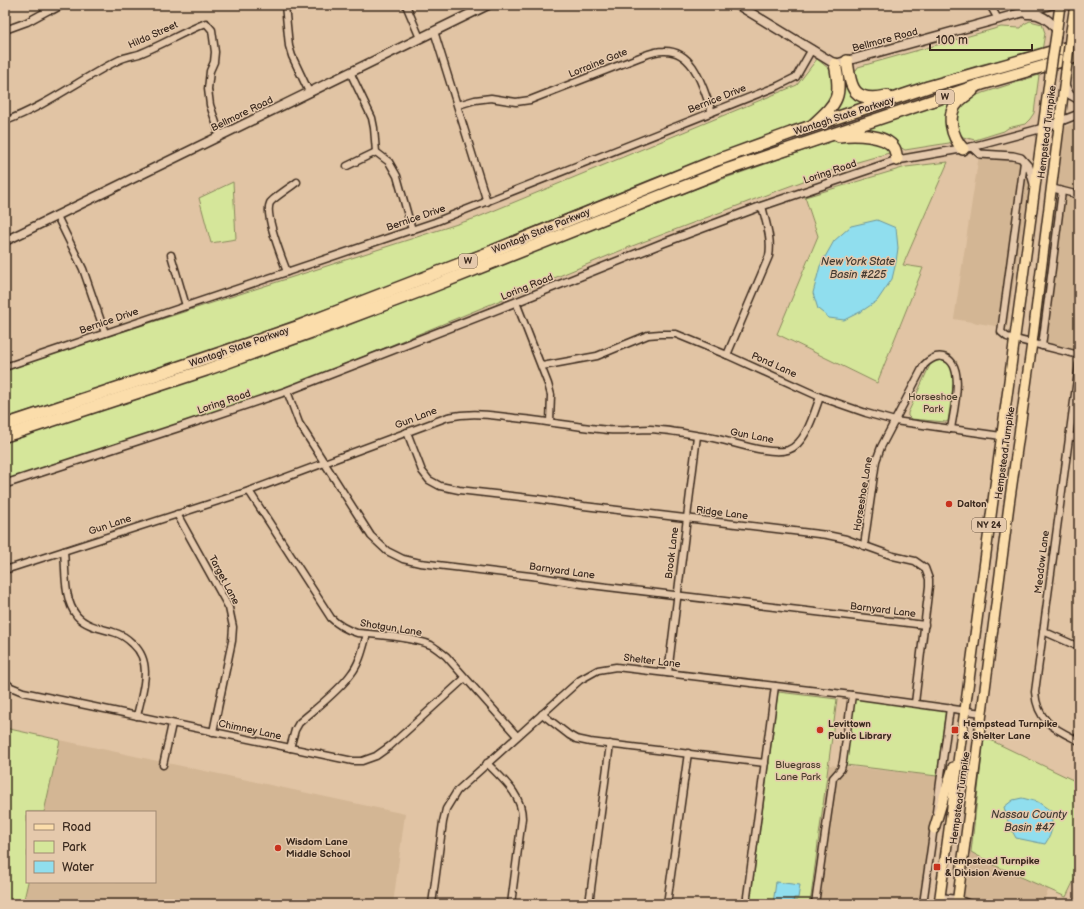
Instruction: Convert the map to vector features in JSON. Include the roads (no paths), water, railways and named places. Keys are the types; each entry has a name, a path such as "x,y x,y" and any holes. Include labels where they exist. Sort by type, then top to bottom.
{"highway":[{"name":"Wantagh State Parkway","path":"5,425 132,384 297,327 483,255 717,160 810,127 928,87 1079,44"},
{"name":"Wantagh State Parkway","path":"5,436 198,373 314,331 431,287 716,174 982,84 1079,56"},
{"path":"847,61 850,83 855,92 860,96 875,99 928,87"},
{"path":"810,127 829,110 837,97 839,83 835,64"},
{"path":"967,148 957,142 952,130 951,117 958,101 982,84"},
{"path":"811,141 850,134 886,140 896,150 897,160"}],"main road":[{"name":"Bellmore Road","path":"5,241 488,5"},
{"path":"738,5 835,64"},
{"name":"Bellmore Road","path":"835,64 1050,5"},
{"name":"Hempstead Turnpike","path":"939,902 1060,5"},
{"name":"Hempstead Turnpike","path":"957,902 1009,505 1037,345 1051,188 1075,5"},
{"path":"1015,14 1034,14 1040,16 1050,21 1056,32"},
{"path":"934,829 961,741"}],"street":[{"path":"44,5 44,14"},
{"path":"5,30 27,22 62,5"},
{"path":"285,5 289,46 292,56 309,92"},
{"path":"406,5 420,38"},
{"path":"990,5 998,19"},
{"name":"Hilda Street","path":"5,121 54,97 120,59 139,54 206,23 212,30 215,52 214,62 210,71 208,88 210,105 220,135"},
{"path":"434,31 487,202"},
{"name":"Bernice Drive","path":"5,367 412,230 487,202 778,86 796,77 812,50"},
{"name":"Lorraine Gate","path":"458,105 491,98 516,102 530,100 640,57 655,52 666,51 675,53 688,60 699,78 712,112"},
{"path":"350,72 372,118 376,152 389,162 397,176 412,230"},
{"path":"1064,84 1070,95 1079,100"},
{"name":"Loring Road","path":"5,484 287,391 663,243 762,206 897,160 967,148 1043,128 1079,114"},
{"path":"967,148 980,154 1013,156 1021,158 1029,167 1035,192"},
{"path":"347,166 376,152"},
{"name":"Hempstead Turnpike","path":"1015,339 1003,334 1001,329 1024,162"},
{"path":"287,272 274,235 268,210 270,203 296,182"},
{"path":"1051,188 1079,195"},
{"name":"Hempstead Turnpike","path":"1037,345 1062,191"},
{"path":"727,355 769,256 769,236 762,206"},
{"path":"57,216 83,269 105,333"},
{"path":"171,255 186,306"},
{"path":"516,302 548,384 551,395 550,422"},
{"name":"Pond Lane","path":"542,366 597,356 648,335 676,334 727,355 820,397 866,413 895,421 1001,436"},
{"path":"1015,339 1079,355"},
{"name":"Horseshoe Lane","path":"864,546 876,461 881,447 924,365 932,358 943,357 950,360 953,363 957,375 951,429"},
{"name":"Meadow Lane","path":"1079,364 1035,692 1037,707 1048,724 1060,732 1079,740"},
{"name":"Barnyard Lane","path":"287,391 299,423 371,536 387,551 403,559 420,563 677,596 924,625"},
{"name":"Gun Lane","path":"5,570 249,491 448,417 462,414 486,414 609,430 651,430 709,437 752,448 778,451 787,450 795,446 801,440 820,397"},
{"name":"Ridge Lane","path":"407,432 422,471 429,480 440,486 459,490 584,506 827,535 846,539 893,556 915,561 925,568 930,586 915,703"},
{"name":"Brook Lane","path":"668,673 697,436"},
{"path":"1069,436 1079,438"},
{"name":"Shotgun Lane","path":"249,491 331,618 338,625 349,631 410,640 430,645 446,656 517,736"},
{"name":"Target Lane","path":"177,514 229,608 232,617 232,641 213,732"},
{"path":"64,550 68,596 76,615 83,622 92,627 119,633 138,648 142,654 146,674 137,716"},
{"path":"1043,631 1079,647"},
{"path":"290,748 295,730 299,723 343,684 351,674 358,662 367,634"},
{"name":"Shelter Lane","path":"432,904 443,822 446,809 456,791 580,680 598,670 616,667 852,695 982,713"},
{"name":"Chimney Lane","path":"5,682 11,687 23,692 353,761 362,761 371,759 390,746 465,678"},
{"path":"746,904 775,686"},
{"path":"815,904 833,778 841,769 843,761 852,695"},
{"path":"923,904 950,708"},
{"path":"542,714 569,735 590,742 765,763"},
{"path":"164,765 172,724"},
{"path":"589,904 610,744"},
{"path":"667,904 688,754"},
{"path":"488,763 518,797 522,810 511,904"},
{"path":"939,902 970,904"}],"water":[{"name":"New York State Basin #225","path":"877,220 896,228 898,248 892,279 877,301 862,311 844,320 829,318 818,309 813,293 820,266 834,241 851,226"},
{"name":"Nassau County Basin #47","path":"1022,798 1038,802 1051,811 1051,832 1045,844 1016,838 1009,825 1004,807 1013,800"},
{"path":"776,882 800,885 798,898 794,898 793,901 797,901 797,904 773,904"}],"place":[{"name":"Dalton","path":"949,504"},
{"name":"Levittown Public Library","path":"820,730"},
{"name":"Hempstead Turnpike & Shelter Lane","path":"955,730"},
{"name":"Wisdom Lane Middle School","path":"278,848"},
{"name":"Hempstead Turnpike & Division Avenue","path":"937,867"}],"park label":[{"name":"Horseshoe Park","path":"933,402"},
{"name":"Bluegrass Lane Park","path":"798,770"}]}
